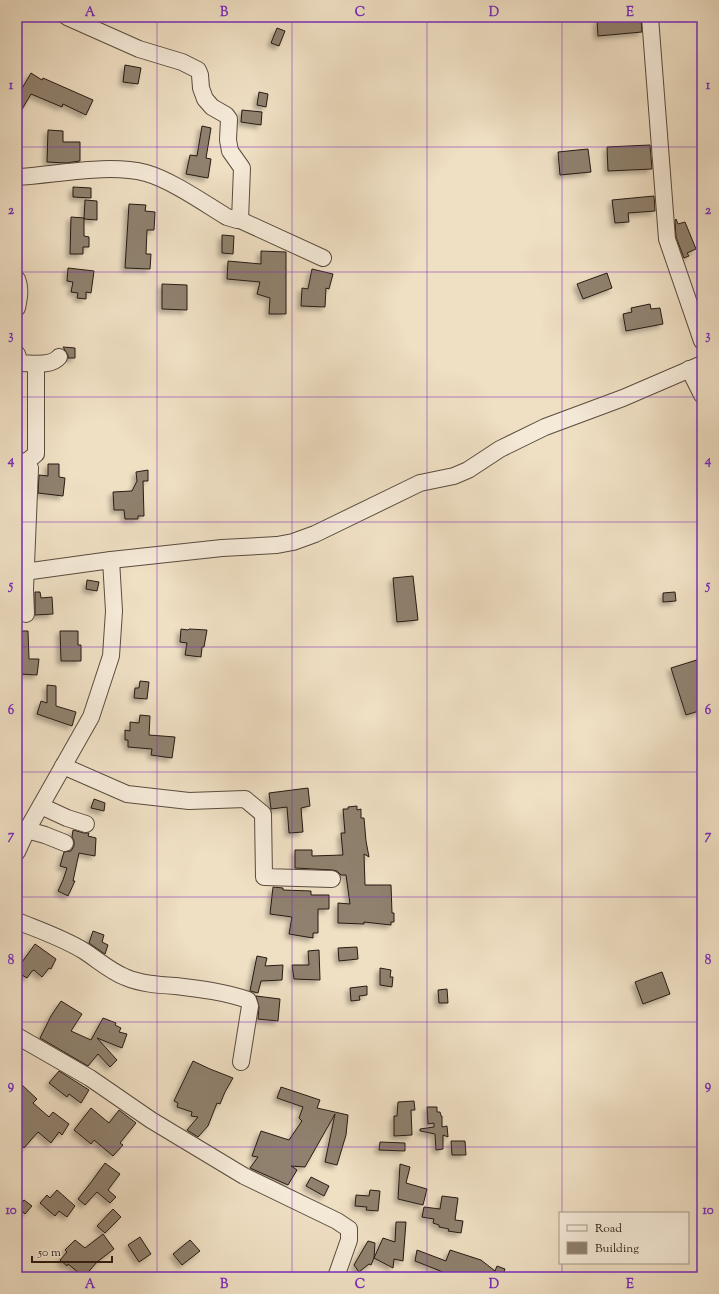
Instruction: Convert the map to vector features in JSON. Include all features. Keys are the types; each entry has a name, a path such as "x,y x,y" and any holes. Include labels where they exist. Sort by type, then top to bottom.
{"street":[{"path":"67,17 139,49 182,62 198,70 200,74 201,88 205,99 212,107 226,115 229,119 228,140 230,150 242,168 240,220"},
{"path":"650,17 666,239 702,341"},
{"path":"17,177 101,170 132,170 147,174 168,183 227,217 240,220 323,258"},
{"path":"17,279 20,285 17,308"},
{"path":"17,354 20,363 36,364 55,362 59,357"},
{"path":"26,614 25,589 22,573 30,468 21,462 36,454 36,364"},
{"path":"22,573 111,560 222,548 277,545 314,534 420,483 454,476 468,470 500,450 545,427 624,398 696,366 702,396"},
{"path":"17,852 22,829 41,806 91,717 111,656 114,611 111,560"},
{"path":"63,766 127,794 189,801 245,799 263,814 264,877 332,879"},
{"path":"41,806 67,818 86,824"},
{"path":"22,829 46,835 64,843"},
{"path":"17,921 70,944 126,978 151,984 209,990 248,1000 250,1006 241,1062"},
{"path":"17,1036 90,1078 151,1120 244,1176 337,1221 349,1229 349,1240 336,1277"}],"building":[{"path":"641,17 642,32 598,36 597,20"},
{"path":"277,28 285,31 279,46 271,43"},
{"path":"125,65 141,68 138,84 123,82"},
{"path":"31,73 42,80 43,78 93,100 86,115 63,104 62,107 31,94 17,118 17,97"},
{"path":"259,92 268,94 266,107 257,105"},
{"path":"242,110 262,112 261,125 241,122"},
{"path":"202,126 211,128 206,158 211,159 208,178 186,174 190,155 197,156"},
{"path":"48,130 63,131 63,142 80,142 80,161 66,163 47,162"},
{"path":"650,145 652,169 608,171 607,147"},
{"path":"588,149 591,172 560,175 558,152"},
{"path":"73,187 91,188 91,198 73,197"},
{"path":"654,196 655,211 628,213 629,222 615,223 612,200"},
{"path":"85,200 97,201 97,220 84,219"},
{"path":"129,204 146,205 145,211 155,212 154,230 147,230 146,254 151,254 150,269 125,268"},
{"path":"71,217 84,218 84,236 89,237 89,247 83,247 83,254 70,254"},
{"path":"676,219 678,224 685,222 696,249 687,253 689,256 684,258 676,237"},
{"path":"222,235 234,236 233,254 222,253"},
{"path":"261,251 286,252 286,314 269,314 270,298 257,294 260,282 227,279 228,261 261,264"},
{"path":"68,268 94,271 91,293 86,292 86,299 77,298 78,293 71,292 73,282 67,281"},
{"path":"312,269 333,274 329,289 326,288 325,307 301,306 302,288 308,289"},
{"path":"607,273 612,288 583,299 577,284"},
{"path":"162,284 187,285 187,310 162,309"},
{"path":"650,304 651,309 660,308 663,324 626,331 623,314 632,312 631,308"},
{"path":"63,347 75,348 75,358 68,358 68,355"},
{"path":"48,464 59,464 59,477 65,478 63,496 38,493 39,475 48,476"},
{"path":"148,470 148,481 143,481 144,516 138,516 138,519 125,519 124,510 114,510 113,492 132,491 137,481 136,472"},
{"path":"413,576 418,620 397,622 393,578"},
{"path":"87,580 99,582 97,591 86,589"},
{"path":"35,592 40,592 41,598 52,597 53,614 35,615"},
{"path":"675,592 676,601 663,602 663,593"},
{"path":"181,629 207,630 201,657 185,655 187,643 180,642"},
{"path":"28,631 29,659 39,659 37,675 19,674 21,646 17,646 17,632"},
{"path":"60,631 78,631 78,645 81,645 81,661 61,661"},
{"path":"700,659 702,663 702,710 686,715 671,668"},
{"path":"140,681 149,682 147,699 134,698 135,688 139,688"},
{"path":"47,685 56,686 56,706 76,712 72,726 37,714 41,701 47,703"},
{"path":"140,715 150,716 149,735 175,737 172,758 151,755 152,749 128,747 128,740 125,740 125,730 130,731 130,722 139,723"},
{"path":"308,788 310,806 301,808 303,832 289,833 287,807 271,809 269,793"},
{"path":"94,799 105,803 104,811 91,808"},
{"path":"357,806 357,810 361,809 361,818 364,818 369,857 364,854 365,885 391,885 392,913 394,913 394,922 391,922 391,925 364,922 364,924 338,923 338,903 350,904 346,875 341,875 337,871 332,870 295,868 295,850 312,850 312,856 343,855 341,833 345,833 343,809"},
{"path":"73,830 89,833 88,836 96,838 95,856 79,853 73,881 75,881 68,896 58,891 67,868 60,866 64,852 71,851 74,846 72,837"},
{"path":"273,887 283,888 283,890 311,891 311,895 329,895 329,909 318,909 318,933 313,933 313,938 289,934 292,917 270,914"},
{"path":"93,931 104,935 102,942 108,945 105,954 89,943"},
{"path":"35,944 56,959 51,969 49,968 42,977 34,970 27,978 17,972 17,969"},
{"path":"357,947 358,959 339,961 338,948"},
{"path":"319,950 320,980 294,979 292,965 309,965 308,951"},
{"path":"257,956 267,958 265,966 283,965 282,980 261,981 258,993 250,991"},
{"path":"380,968 391,970 390,977 393,977 392,987 380,985"},
{"path":"662,972 670,994 643,1004 635,982"},
{"path":"367,986 367,995 359,996 360,1000 351,1001 350,988"},
{"path":"447,989 448,1003 439,1003 438,990"},
{"path":"256,996 280,999 278,1021 258,1019 259,1007"},
{"path":"61,1001 82,1014 71,1031 91,1040 103,1018 116,1023 115,1025 121,1028 119,1032 127,1034 122,1048 97,1038 117,1060 110,1067 98,1054 88,1066 40,1038 51,1016"},
{"path":"193,1061 233,1078 220,1104 217,1103 208,1126 198,1137 187,1130 198,1117 191,1116 192,1112 177,1107 178,1103 174,1101"},
{"path":"59,1071 89,1090 81,1103 69,1094 67,1097 49,1083"},
{"path":"21,1084 37,1099 33,1103 49,1117 53,1112 69,1124 62,1135 59,1132 51,1143 38,1132 24,1148 17,1141 17,1089"},
{"path":"281,1087 320,1100 317,1108 348,1115 346,1135 337,1165 325,1162 335,1114 305,1167 291,1166 297,1170 288,1185 250,1168 258,1157 252,1156 261,1131 289,1140 302,1121 299,1118 303,1107 277,1098"},
{"path":"414,1101 415,1110 411,1110 412,1135 394,1136 394,1116 397,1116 398,1102"},
{"path":"427,1107 437,1107 437,1112 440,1112 442,1116 442,1127 447,1126 448,1137 443,1135 443,1149 436,1150 435,1134 420,1131 420,1129 434,1127 434,1123 428,1124"},
{"path":"91,1108 109,1123 119,1110 136,1123 120,1143 123,1145 113,1156 94,1140 91,1144 74,1130"},
{"path":"451,1141 465,1141 466,1155 452,1155"},
{"path":"380,1142 405,1143 405,1151 379,1150"},
{"path":"105,1163 120,1174 108,1190 116,1197 110,1203 97,1192 85,1205 78,1199"},
{"path":"400,1164 410,1167 406,1183 427,1189 423,1205 398,1199"},
{"path":"311,1177 329,1186 324,1196 306,1186"},
{"path":"57,1190 75,1206 67,1217 59,1211 55,1216 40,1203 47,1195 50,1198"},
{"path":"370,1190 380,1191 378,1211 366,1210 367,1207 355,1206 356,1195 369,1196"},
{"path":"442,1196 458,1198 455,1220 463,1221 461,1233 448,1231 449,1229 439,1227 439,1225 433,1223 434,1219 422,1217 424,1207 440,1209"},
{"path":"24,1200 32,1206 25,1214 18,1207"},
{"path":"113,1209 121,1217 105,1233 97,1226"},
{"path":"396,1222 406,1222 403,1261 394,1259 393,1268 374,1258 383,1238 395,1242"},
{"path":"103,1234 114,1249 97,1262 84,1277 68,1264 67,1266 60,1260 67,1252 65,1250 75,1240 85,1248"},
{"path":"140,1237 151,1254 139,1262 128,1245"},
{"path":"190,1240 200,1251 182,1265 173,1254"},
{"path":"368,1241 375,1243 374,1258 371,1265 369,1264 359,1272 354,1265"},
{"path":"417,1250 446,1261 450,1250 481,1260 495,1271 497,1266 505,1269 502,1277 454,1277 415,1261"}]}
